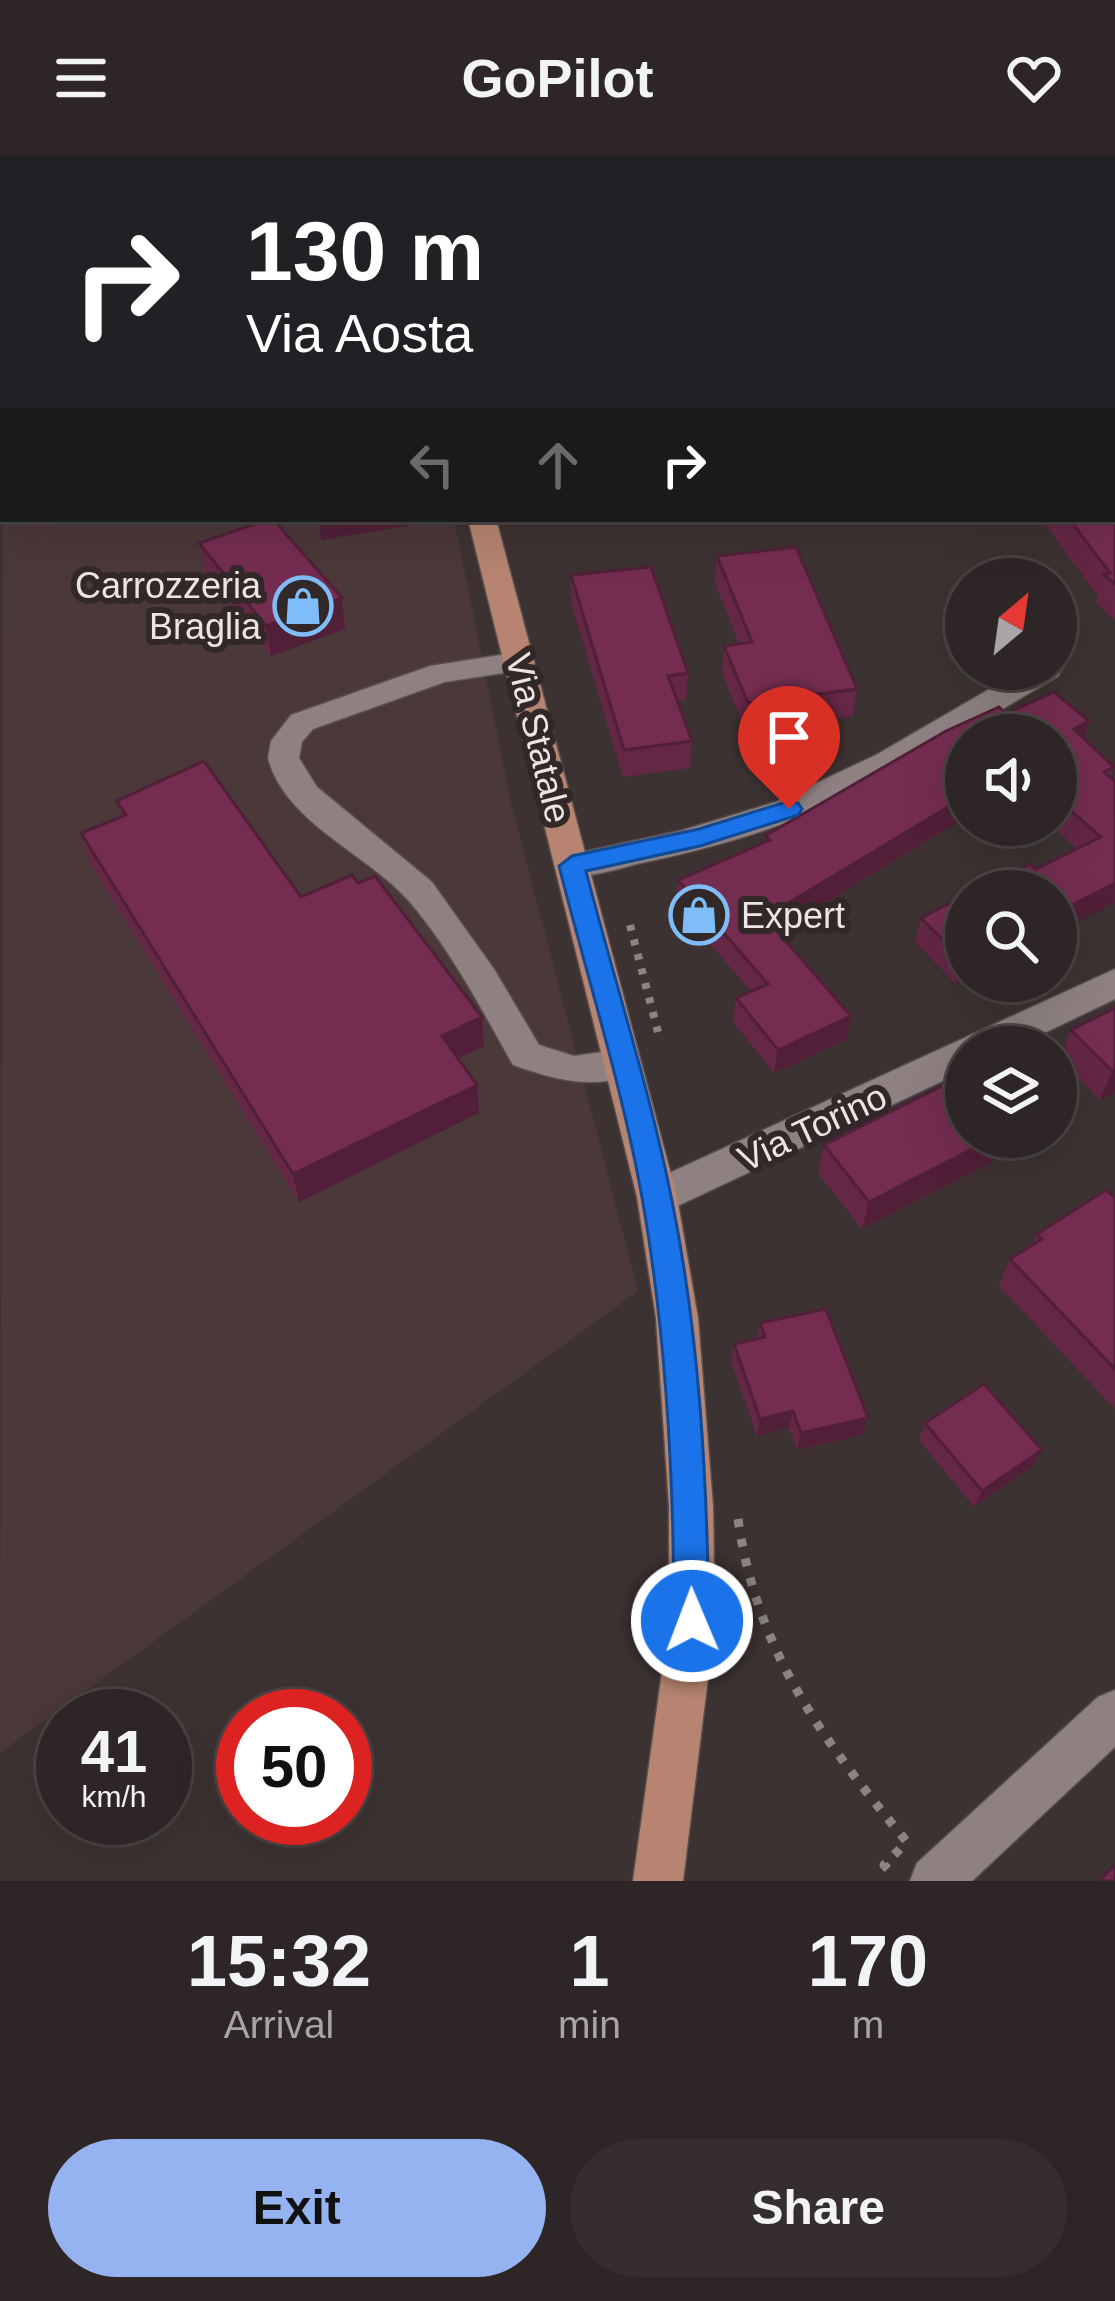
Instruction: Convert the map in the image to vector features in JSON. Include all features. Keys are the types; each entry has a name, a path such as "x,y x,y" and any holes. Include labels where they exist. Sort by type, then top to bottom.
{"main road":[{"name":"Via Statale","path":"483,522 657,1197 685,1395 692,1621 658,1881"}],"street":[{"path":"519,662 441,673 302,722 289,734 281,760 289,778 306,795 420,891 482,979 526,1055 574,1071 623,1064"},
{"path":"572,866 700,837 789,809 857,778 1010,690"},
{"path":"1024,1026 1115,983"},
{"name":"Via Torino","path":"657,1197 945,1064"},
{"path":"955,1874 1115,1714"}],"shaded area":[{"path":"3,522 455,522 511,802 638,1291 88,1689 36,1689 36,1727 0,1753"}],"building":[{"path":"261,522 276,522 342,598 266,626 199,543"},
{"path":"1071,522 1115,522 1115,584 1104,575 1110,573"},
{"path":"796,547 857,689 748,703 724,646 752,642 717,556"},
{"path":"651,567 688,673 668,676 692,741 624,750 571,575"},
{"path":"1054,692 1089,721 1077,727 1077,714 1006,714"},
{"path":"945,732 945,809 780,908 786,915 770,923 851,1016 778,1050 736,998 768,984 678,880 770,840 765,836"},
{"path":"1077,732 1114,767 1104,772 1115,781 1115,883 1077,902 1077,870 1018,870 1030,864 1036,869 1101,837 1077,816"},
{"path":"204,761 301,897 352,875 358,883 375,876 482,1017 442,1036 477,1085 293,1174 81,833 126,815 117,801"},
{"path":"945,906 945,942 921,918"},
{"path":"1115,1008 1115,1070 1077,1036 1077,1027"},
{"path":"945,1084 945,1158 954,1158 869,1202 824,1145"},
{"path":"1106,1190 1115,1198 1115,1369 1010,1259 1042,1239 1037,1234"},
{"path":"826,1309 868,1418 801,1433 793,1411 760,1419 734,1344 765,1337 760,1323"},
{"path":"984,1384 1042,1450 982,1491 925,1423"},
{"path":"1115,1865 1115,1881 1104,1881 1102,1878"}],"place":[{"name":"Carrozzeria Braglia","path":"303,606"},
{"name":"Expert","path":"699,915"}],"route":[{"path":"692,1621 685,1395 657,1197 572,866 700,837 789,809"}]}
